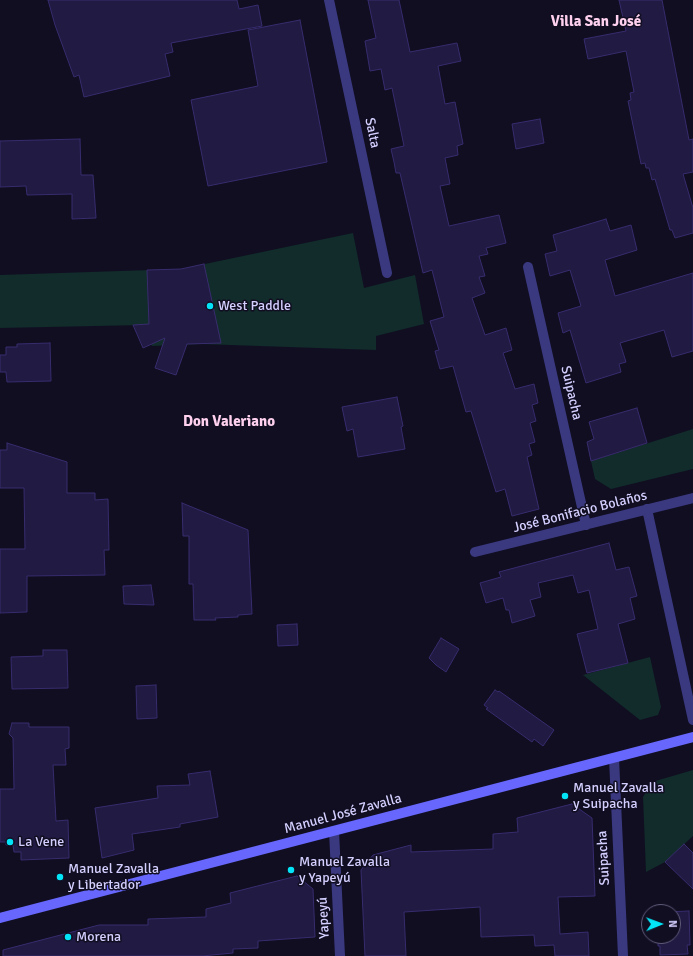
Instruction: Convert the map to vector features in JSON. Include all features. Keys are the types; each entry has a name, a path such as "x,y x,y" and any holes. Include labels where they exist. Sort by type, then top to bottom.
{"street":[{"name":"Salta","path":"329,0 387,273"},
{"name":"Suipacha","path":"528,267 586,525"},
{"name":"José Bonifacio Bolaños","path":"475,552 693,498"},
{"path":"647,509 693,720"},
{"name":"Manuel José Zavalla","path":"0,918 693,737"},
{"name":"Suipacha","path":"614,758 623,956"},
{"name":"Yapeyú","path":"334,831 340,956"}],"green space":[{"name":"West Paddle","path":"353,233 364,288 415,275 424,324 376,336 376,350 201,344 152,346 143,325 0,328 0,275 181,269"},
{"path":"693,429 693,469 611,489 595,479 591,461"},
{"path":"650,657 661,707 658,715 640,720 583,675"},
{"path":"693,770 693,836 665,862 646,872 643,797 652,782"}],"building":[{"path":"48,0 237,0 239,9 258,5 262,26 171,43 173,52 165,54 170,76 84,97 79,75 74,77 55,25"},
{"path":"368,0 399,0 410,52 457,43 461,61 438,66 445,104 455,102 463,144 457,146 458,155 445,158 450,184 440,186 449,226 499,215 506,243 486,248 488,254 479,256 485,276 479,277 485,293 472,298 485,335 506,328 512,350 503,353 515,389 534,384 538,403 532,405 536,421 530,423 535,442 529,444 532,455 527,457 539,509 512,516 505,489 496,492 471,411 466,412 453,366 440,369 435,351 439,350 430,321 444,317 432,270 423,273 400,173 396,173 391,149 404,146 392,88 385,90 381,69 370,71 365,41 376,38"},
{"path":"619,0 662,0 689,140 693,139 693,172 683,174 693,208 693,233 675,238 672,230 670,230 655,179 652,180 649,168 646,168 645,163 641,164 628,101 631,100 630,93 634,92 626,51 588,59 584,39 626,31"},
{"path":"300,20 327,162 208,186 191,100 258,86 248,30"},
{"path":"540,119 544,143 516,149 512,124"},
{"path":"80,139 81,175 93,175 96,218 72,219 72,194 27,195 26,186 0,187 0,141"},
{"path":"606,219 610,231 631,225 637,250 605,260 615,296 693,273 693,351 672,357 664,330 620,343 626,362 619,364 621,372 586,383 570,330 563,333 558,313 581,306 570,270 550,276 545,254 557,251 553,235"},
{"path":"204,264 221,343 187,344 176,375 155,368 165,338 143,348 133,325 149,324 147,270 181,269"},
{"path":"50,343 51,381 7,382 6,372 0,372 0,355 6,355 6,347 17,347 17,344"},
{"path":"397,397 403,426 401,427 405,449 358,457 353,429 347,431 342,407"},
{"path":"637,408 647,443 591,461 587,442 594,439 589,422"},
{"path":"7,443 67,462 67,493 95,493 95,500 108,499 109,550 104,550 105,575 27,576 27,612 0,613 0,549 25,549 24,488 0,488 0,450 7,450"},
{"path":"182,503 248,530 252,614 238,615 238,617 215,618 216,620 194,620 193,584 189,584 189,536 183,536"},
{"path":"609,543 616,570 629,567 637,596 630,598 635,619 618,624 628,663 587,673 577,634 598,629 589,590 578,593 573,575 538,583 541,597 530,600 535,616 512,623 509,610 506,610 503,598 486,603 480,583 501,577 499,572"},
{"path":"151,585 154,605 124,604 123,586"},
{"path":"297,624 298,645 278,646 277,625"},
{"path":"441,638 459,649 446,672 429,658"},
{"path":"43,650 67,650 68,688 12,689 11,657 43,656"},
{"path":"156,685 157,718 137,719 136,686"},
{"path":"495,690 498,692 499,691 554,730 543,746 534,739 532,742 486,709 488,708 484,705"},
{"path":"12,723 29,723 29,727 69,727 69,748 65,749 66,765 53,765 56,821 68,820 69,858 21,860 21,852 14,852 13,845 6,845 6,842 0,842 0,789 14,789 13,738 9,734"},
{"path":"210,771 218,817 180,824 180,827 132,834 134,850 102,858 95,808 158,798 157,786 190,785 188,774"},
{"path":"572,804 592,818 595,896 558,897 560,934 588,932 589,956 555,956 554,945 535,946 534,935 481,937 480,907 404,912 406,956 365,956 361,870 373,855 411,845 411,852 493,849 493,834 518,832 517,818"},
{"path":"684,844 693,853 693,889 665,862"},
{"path":"297,876 313,889 315,937 258,941 258,948 233,949 233,953 202,956 3,956 3,950 99,925 148,925 148,919 206,917 206,909 231,903 230,893"},
{"path":"681,911 689,911 690,945 687,945 688,954 660,955 660,946 658,946 658,944 681,944"}],"place":[{"name":"West Paddle","path":"210,306"},
{"name":"Manuel Zavalla y Suipacha","path":"565,796"},
{"name":"La Vene","path":"10,842"},
{"name":"Manuel Zavalla y Yapeyú","path":"291,870"},
{"name":"Manuel Zavalla y Libertador","path":"60,877"},
{"name":"Morena","path":"68,937"}],"district":[{"name":"Villa San José","path":"596,22"},
{"name":"Don Valeriano","path":"229,422"}]}
